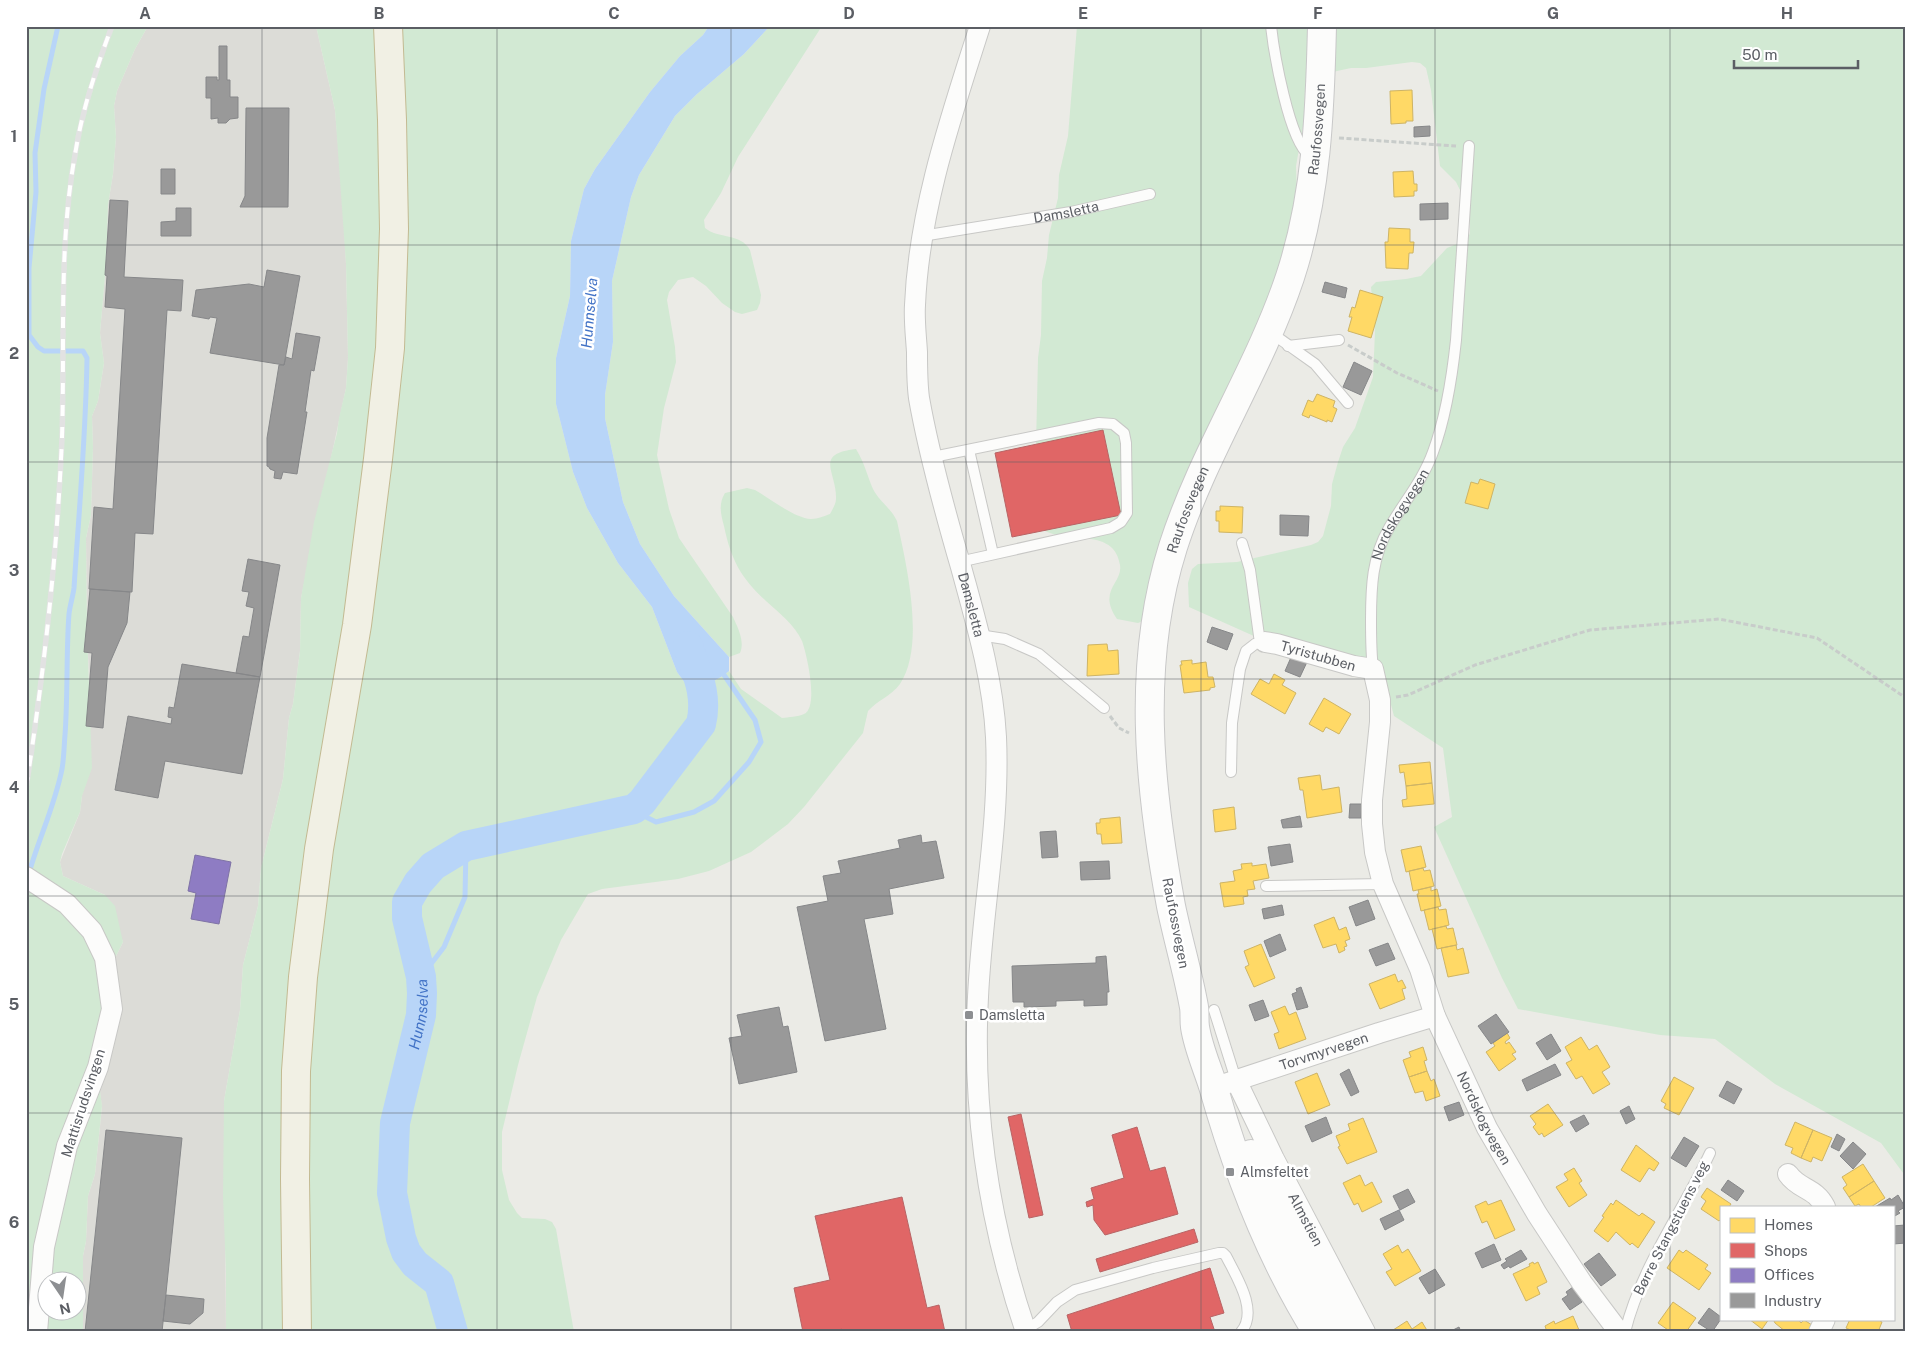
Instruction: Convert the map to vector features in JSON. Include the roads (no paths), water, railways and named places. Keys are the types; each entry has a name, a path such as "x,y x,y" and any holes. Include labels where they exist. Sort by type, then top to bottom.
{"highway":[{"path":"281,1332 280,1065 288,970 322,732 348,572 363,459 371,378 378,177 373,26"},
{"path":"297,1332 296,1071 303,977 319,849 357,625 390,348 394,219 388,26"}],"main road":[{"name":"Raufossvegen","path":"1322,26 1320,114 1310,202 1278,339 1203,471 1184,514 1165,575 1154,628 1149,686 1150,744 1160,840 1171,906 1204,1009 1195,1028 1224,1084 1249,1151 1322,1326"}],"street":[{"name":"Damsletta","path":"980,26 941,149 922,236 914,306 919,395 933,458 986,665 996,732 996,802 978,998 977,1077 982,1144 995,1221 1009,1281 1026,1331"},
{"name":"Tyristubben","path":"1262,642 1277,644 1373,669"},
{"name":"Nordskogvegen","path":"1373,669 1380,700 1372,824 1375,852 1383,884 1420,969 1435,1016 1502,1157 1582,1283 1619,1332"},
{"name":"Mattisrudsvingen","path":"26,877 67,904 92,931 105,958 112,1008 98,1067 67,1146 44,1247 37,1332"},
{"name":"Torvmyrvegen","path":"1224,1084 1435,1016"},
{"name":"Almstien","path":"1224,1084 1274,1160 1366,1332"},
{"path":"1788,1174 1793,1181 1813,1191 1824,1206"},
{"path":"1819,1332 1825,1320"}],"lane":[{"path":"1270,27 1279,76 1294,130 1307,154 1316,159"},
{"name":"Nordskogvegen","path":"1373,669 1370,590 1376,557 1388,530 1427,466 1433,452 1448,395 1456,340 1469,146"},
{"name":"Damsletta","path":"922,236 1071,212 1150,194"},
{"path":"1278,339 1339,340"},
{"path":"1278,339 1315,364 1348,403"},
{"path":"933,458 1098,422 1113,424 1124,433 1126,443 1127,513 1121,522 1111,528 959,562"},
{"path":"968,450 992,554"},
{"path":"1231,772 1232,723 1240,668 1246,651 1262,642 1250,570 1242,543"},
{"path":"979,635 1005,639 1039,654 1104,708"},
{"path":"1266,886 1383,884"},
{"name":"Børre Stangstuens veg","path":"1625,1332 1632,1304 1644,1278 1710,1153"},
{"name":"Damsletta","path":"1026,1331 1038,1322 1057,1302 1075,1290 1153,1268 1219,1253 1226,1256 1237,1277 1246,1302 1247,1321 1241,1332"}],"water":[{"path":"709,26 770,26 744,54 697,94 675,116 639,175 631,197 612,281 613,342 605,395 605,418 623,502 640,544 674,596 729,657 729,671 725,675 710,682 688,687 677,672 652,607 618,563 587,508 573,472 556,404 556,358 570,296 571,241 584,189 595,169 650,92 680,56 703,35"}],"waterway":[{"path":"29,873 55,796 63,761 69,614 74,588 84,444 87,358 83,351 44,351 38,347 29,335 29,268 36,192 35,153 44,89 58,26"},
{"name":"Hunnselva","path":"453,1332 439,1283 415,1264 406,1252 401,1238 392,1193 395,1123 421,1015 421,977 407,918 407,902 418,883 433,866 466,846 634,809 642,802 701,724 703,714 702,694 688,646"},
{"name":"Hunnselva","path":"634,809 636,812 656,822 694,812 714,801 749,762 761,742 755,720 722,672"},
{"path":"421,977 444,947 465,897 466,846"}],"railway":[{"path":"26,788 39,701 57,526 63,402 64,257 70,185 79,133 87,102 112,26"}],"place":[{"name":"Damsletta","path":"969,1015"},
{"name":"Almsfeltet","path":"1230,1172"}]}
